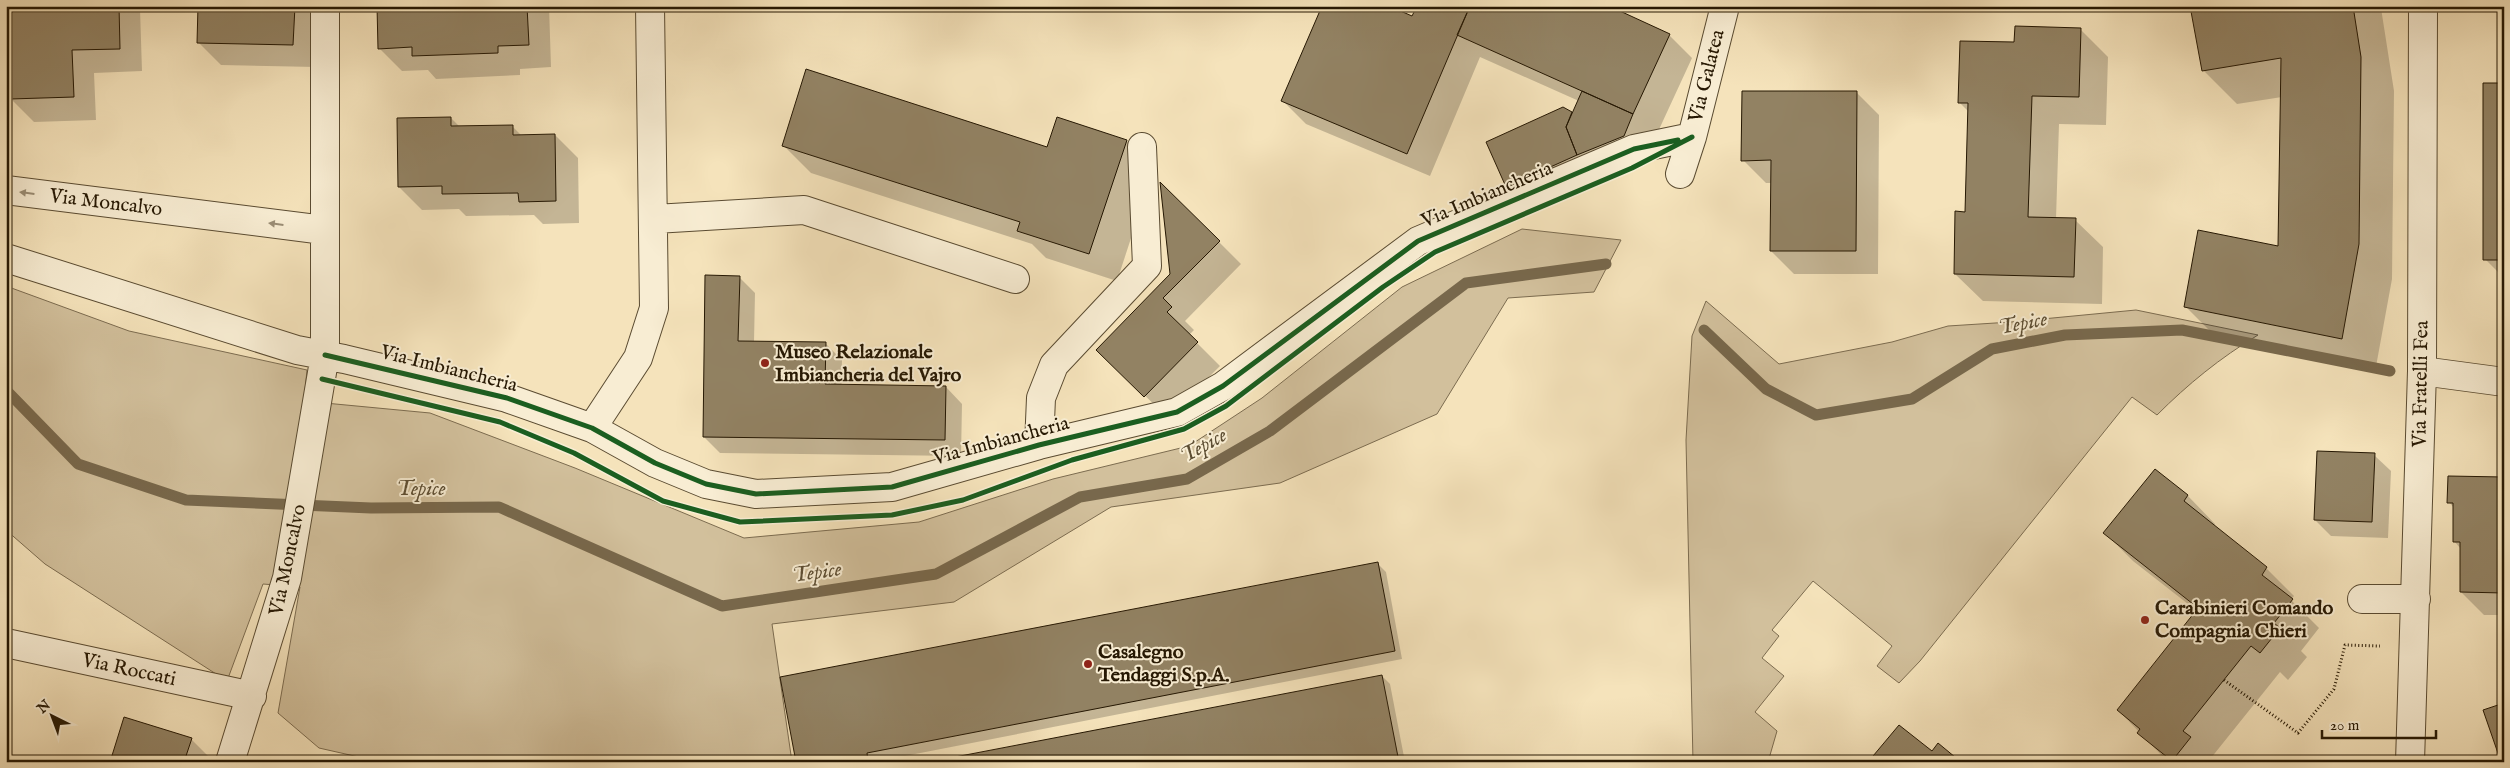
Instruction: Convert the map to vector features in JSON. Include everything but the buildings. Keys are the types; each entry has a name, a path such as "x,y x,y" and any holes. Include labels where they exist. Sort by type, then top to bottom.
{"street":[{"name":"Via Moncalvo","path":"230,762 288,578 324,367 325,6"},
{"path":"592,428 638,358 654,308 655,219 650,6"},
{"name":"Via Galatea","path":"1680,174 1692,137 1725,6"},
{"name":"Via Fratelli Fea","path":"2410,762 2422,371 2423,6"},
{"name":"Via Imbiancheria","path":"324,367 507,398 592,428 655,463 706,484 756,494 892,487 1039,445 1177,412 1223,386 1418,241 1634,149 1692,137"},
{"path":"1039,445 1041,398 1054,365 1147,266 1142,147"},
{"name":"Via Moncalvo","path":"6,190 324,230"},
{"path":"655,219 804,210 1015,279"},
{"path":"6,258 297,350 324,367"},
{"path":"2422,371 2504,382"},
{"path":"2362,599 2416,599"},
{"name":"Via Roccati","path":"6,643 252,696"}],"path":[{"path":"2224,680 2298,733 2334,689 2345,645 2382,646"}],"shaded area":[{"path":"1522,229 1621,240 1594,292 1508,298 1437,414 1280,483 1111,507 954,602 772,624 792,762 381,762 319,748 278,713 300,587 263,584 227,681 45,564 6,530 6,286 129,331 307,370 304,401 430,413 575,468 744,538 919,522 1053,479 1189,446 1262,398 1402,287"},
{"path":"1706,301 1779,364 1892,342 1948,326 2136,310 2258,335 2205,372 2157,415 2132,397 1920,661 1899,683 1877,666 1892,646 1813,581 1772,630 1779,636 1762,658 1784,676 1755,712 1777,731 1768,762 1693,762 1686,440 1692,336"}],"waterway":[{"name":"Tepice","path":"6,390 78,464 186,500 371,508 499,507 722,606 936,574 1080,497 1187,479 1270,431 1466,283 1606,264"},
{"name":"Tepice","path":"1704,330 1766,389 1816,415 1912,399 1992,349 2065,335 2182,330 2390,371"}],"cycle path":[{"path":"322,379 500,422 574,453 663,501 740,522 892,515 963,500 1072,460 1184,429 1226,406 1383,287 1435,252 1632,168 1692,137"},
{"path":"325,355 507,398 592,428 655,463 706,484 756,494 892,487 1039,445 1177,412 1223,386 1418,241 1634,149 1678,140"}],"place":[{"name":"Museo Relazionale Imbiancheria del Vajro","path":"765,363"},
{"name":"Carabinieri Comando Compagnia Chieri","path":"2145,620"},
{"name":"Casalegno Tendaggi S.p.A.","path":"1088,664"}]}
